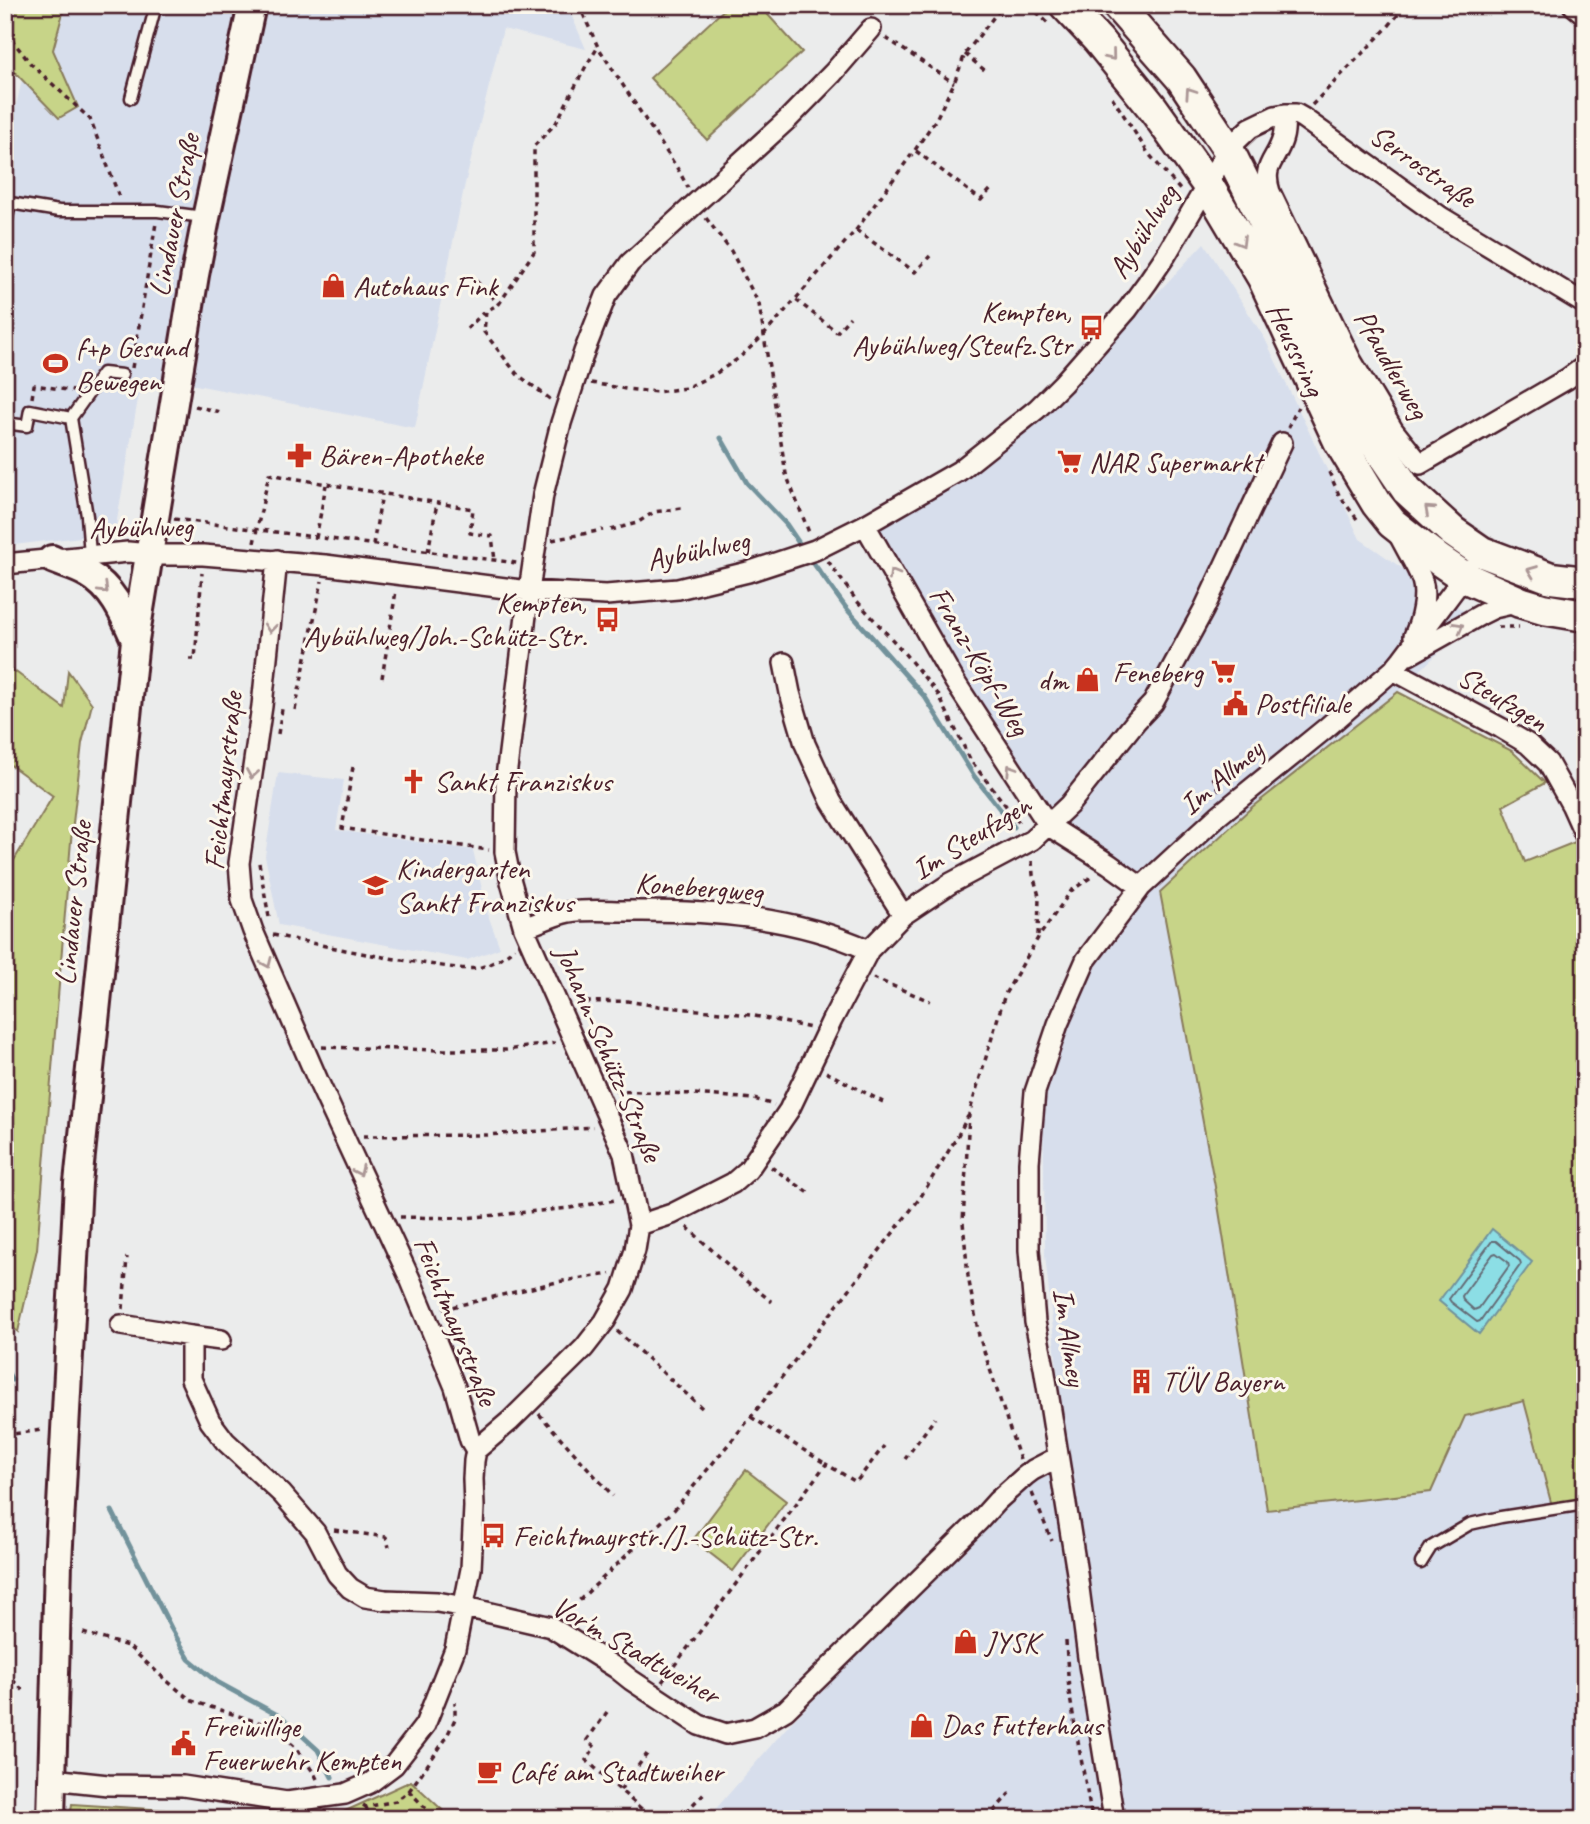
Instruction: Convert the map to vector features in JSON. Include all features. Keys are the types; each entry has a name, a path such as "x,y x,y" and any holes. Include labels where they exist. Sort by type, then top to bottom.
{"main road":[{"name":"Lindauer Straße","path":"51,1819 58,1563 78,1183 135,640 206,218 252,5"},
{"name":"Heussring","path":"1117,5 1181,78 1228,149 1284,261 1319,341 1371,437 1407,490 1453,532 1482,552 1551,579 1585,582"},
{"name":"Heussring","path":"1059,17 1098,40 1152,107 1201,195 1263,278 1339,441 1377,505 1392,523 1464,577 1542,609 1585,615"},
{"path":"52,559 88,574 110,592 135,640"}],"street":[{"path":"1573,5 1585,15"},
{"name":"Johann-Schütz-Straße","path":"476,1450 584,1348 605,1321 623,1289 635,1250 639,1225 624,1154 527,935 505,852 506,777 529,591 543,495 566,406 606,296 630,263 788,119 871,29"},
{"path":"1228,149 1250,128 1275,116 1294,116"},
{"name":"Serrostraße","path":"1294,116 1441,217 1585,304"},
{"name":"Pfaudlerweg","path":"1294,116 1267,172 1266,180 1270,192 1351,360 1393,430 1420,464 1585,366"},
{"name":"Aybühlweg","path":"5,564 128,552 203,555 325,565 529,591 606,595 678,589 748,572 810,552 865,525 959,471 1054,392 1128,309 1147,283 1228,149"},
{"name":"Im Steufzgen","path":"639,1225 672,1214 733,1183 748,1170 789,1110 869,950 903,915 951,883 1032,840 1049,826 1153,703 1204,609 1282,443"},
{"name":"Im Allmey","path":"1392,523 1422,580 1423,593 1417,630 1398,664"},
{"name":"Franz-Köpf-Weg","path":"865,525 955,682 1049,826"},
{"name":"Im Allmey","path":"1398,664 1482,552"},
{"name":"Feichtmayrstraße","path":"52,1779 108,1785 183,1786 287,1802 345,1794 369,1783 394,1765 425,1725 455,1649 465,1607 471,1569 473,1470 476,1450 470,1440 455,1387 411,1281 353,1158 312,1048 253,931 242,900 239,863 262,706 276,560"},
{"name":"Im Allmey","path":"1114,1819 1035,1322 1029,1250 1029,1162 1035,1092 1058,1024 1086,960 1141,887 1219,815 1325,729 1398,664 1482,614 1494,608 1520,602"},
{"path":"784,663 805,744 831,802 903,915"},
{"name":"Steufzgen","path":"1398,664 1528,744 1548,763 1585,835"},
{"path":"1049,826 1141,887"},
{"name":"Konebergweg","path":"527,935 569,912 682,910 729,914 794,926 841,938 869,950"},
{"path":"121,1325 221,1340"},
{"name":"Vor'm Stadtweiher","path":"191,1336 191,1379 210,1421 225,1441 282,1494 315,1532 337,1574 349,1588 365,1597 437,1602 551,1627 699,1725 726,1734 755,1728 786,1710 997,1501 1033,1470 1058,1457"}],"lane":[{"path":"131,97 156,5"},
{"path":"5,229 10,203 58,211 158,211 206,218"},
{"path":"90,555 87,516 71,418 103,373 121,375"},
{"path":"5,423 27,426 30,410 71,418"},
{"path":"1422,1563 1431,1547 1470,1524 1585,1504"}],"path":[{"path":"579,5 598,47 679,171 696,204 731,251 759,304 786,474 810,552 900,648 938,694 971,761 1032,840 1033,875 1039,896 1038,938"},
{"path":"575,380 657,392 686,388 715,374 739,358 796,300 856,230 936,119 965,54 1003,5"},
{"path":"1029,5 1059,17"},
{"path":"1294,116 1316,99 1406,5"},
{"path":"871,29 954,83"},
{"path":"5,31 30,63 90,119 124,211"},
{"path":"467,329 486,311 499,304 534,252 534,146 556,123 598,47"},
{"path":"965,54 988,73"},
{"path":"1111,96 1148,153 1201,195"},
{"path":"915,150 981,200 993,187"},
{"path":"121,375 131,375 158,211"},
{"path":"856,230 915,272 930,256"},
{"path":"476,281 499,304"},
{"path":"796,300 837,332 850,317"},
{"path":"486,311 484,332 517,374 546,396 566,406"},
{"path":"32,396 34,386 80,392 86,397"},
{"path":"1282,443 1302,399"},
{"path":"192,405 220,412"},
{"path":"1325,464 1339,495 1357,519"},
{"path":"251,559 269,474 473,509 470,533 492,536 495,561"},
{"path":"316,538 327,484"},
{"path":"373,545 382,494"},
{"path":"428,552 437,503"},
{"path":"611,530 637,523 653,512 682,508 684,512"},
{"path":"169,518 533,566"},
{"path":"536,543 603,530"},
{"path":"189,659 195,659 203,555"},
{"path":"295,710 325,565"},
{"path":"382,678 398,575"},
{"path":"278,735 282,709"},
{"path":"353,767 342,828 505,852"},
{"path":"1213,777 1220,793"},
{"path":"258,856 263,893 273,935 279,947"},
{"path":"551,1627 674,1510 751,1417 920,1198 969,1114 1005,994 1038,938 1072,891 1109,864"},
{"path":"273,935 385,958 474,968 490,965 504,957 527,935"},
{"path":"858,971 930,1002"},
{"path":"560,1009 589,1002 627,1001 750,1015 827,1031"},
{"path":"312,1048 506,1050 574,1041"},
{"path":"312,1048 325,1056"},
{"path":"811,1065 883,1102"},
{"path":"598,1095 616,1091 706,1095 754,1099 789,1110"},
{"path":"969,1114 962,1222 979,1336 1025,1476 1056,1550"},
{"path":"366,1147 361,1136 487,1135 613,1126"},
{"path":"758,1158 812,1195"},
{"path":"398,1217 465,1218 570,1208 634,1197"},
{"path":"395,1210 403,1228"},
{"path":"672,1214 772,1302"},
{"path":"121,1325 127,1258"},
{"path":"437,1311 557,1282 628,1272"},
{"path":"605,1321 702,1408"},
{"path":"528,1402 613,1496"},
{"path":"751,1417 856,1482 884,1446"},
{"path":"905,1459 935,1418"},
{"path":"5,1435 42,1430"},
{"path":"653,1695 826,1464"},
{"path":"315,1532 329,1529 386,1537 388,1547"},
{"path":"1065,1630 1069,1692 1092,1819"},
{"path":"83,1633 128,1646 192,1701 273,1727 295,1747 308,1764 324,1797"},
{"path":"5,1673 25,1692"},
{"path":"607,1712 587,1740 595,1747 586,1760 653,1819"},
{"path":"620,1790 650,1750"},
{"path":"366,1807 396,1801 409,1791 436,1819"},
{"path":"679,1819 704,1793"},
{"path":"987,1819 1010,1793"},
{"path":"345,1794 366,1807 370,1819"}],"shaded area":[{"path":"65,5 567,5 586,49 503,29 464,188 415,428 142,376 116,526 81,537 5,546 5,153 22,80 59,118 78,107 53,50"},
{"path":"1204,243 1265,339 1360,539 1474,618 1398,692 1252,807 1160,892 1216,1192 1267,1510 1431,1492 1465,1416 1525,1401 1555,1514 1585,1508 1585,1819 707,1819 788,1726 1021,1490 1036,1476 1067,1462 1045,1255 1043,1096 1092,966 1153,888 1050,835 950,684 858,537 1041,418"},
{"name":"Kindergarten Sankt Franziskus","path":"278,773 344,780 336,830 473,850 488,915 500,948 467,960 279,925 265,856"}],"green space":[{"path":"5,5 65,5 53,50 78,107 59,118 5,62"},
{"path":"729,5 759,5 802,52 707,140 650,78"},
{"path":"5,664 64,708 68,671 92,704 82,743 71,841 37,1249 18,1332 5,1321 5,875 53,796 5,761"},
{"path":"1398,692 1512,751 1545,783 1503,806 1525,862 1580,840 1585,849 1585,1499 1552,1506 1524,1401 1465,1416 1431,1492 1267,1510 1216,1192 1160,892 1252,807"},
{"path":"746,1470 786,1501 733,1571 693,1540"},
{"path":"411,1781 452,1819 328,1819"},
{"path":"72,1804 308,1819 70,1819"}],"water":[{"path":"1492,1229 1532,1262 1479,1334 1439,1301"}],"waterway":[{"path":"721,438 747,483 786,524 803,549"},
{"path":"809,557 846,608 925,697 974,776 1014,827"},
{"path":"5,1368 12,1380"},
{"path":"112,1511 189,1659 217,1682 283,1718 318,1750 332,1777"}],"place":[{"name":"Autohaus Fink","path":"333,286"},
{"name":"Kempten, Aybühlweg/Steufz.Str","path":"1092,328"},
{"name":"f+p Gesund Bewegen","path":"56,364"},
{"name":"Bären-Apotheke","path":"299,455"},
{"name":"NAR Supermarkt","path":"1069,462"},
{"name":"Kempten, Aybühlweg/Joh.-Schütz-Str.","path":"607,619"},
{"name":"Feneberg","path":"1223,672"},
{"name":"dm","path":"1088,680"},
{"name":"Postfiliale","path":"1235,703"},
{"name":"Sankt Franziskus","path":"414,781"},
{"name":"Kindergarten Sankt Franziskus","path":"376,885"},
{"name":"TÜV Bayern","path":"1142,1381"},
{"name":"Feichtmayrstr./J.-Schütz-Str.","path":"493,1536"},
{"name":"JYSK","path":"965,1642"},
{"name":"Das Futterhaus","path":"921,1725"},
{"name":"Freiwillige Feuerwehr Kempten","path":"183,1743"},
{"name":"Café am Stadtweiher","path":"489,1771"}]}
